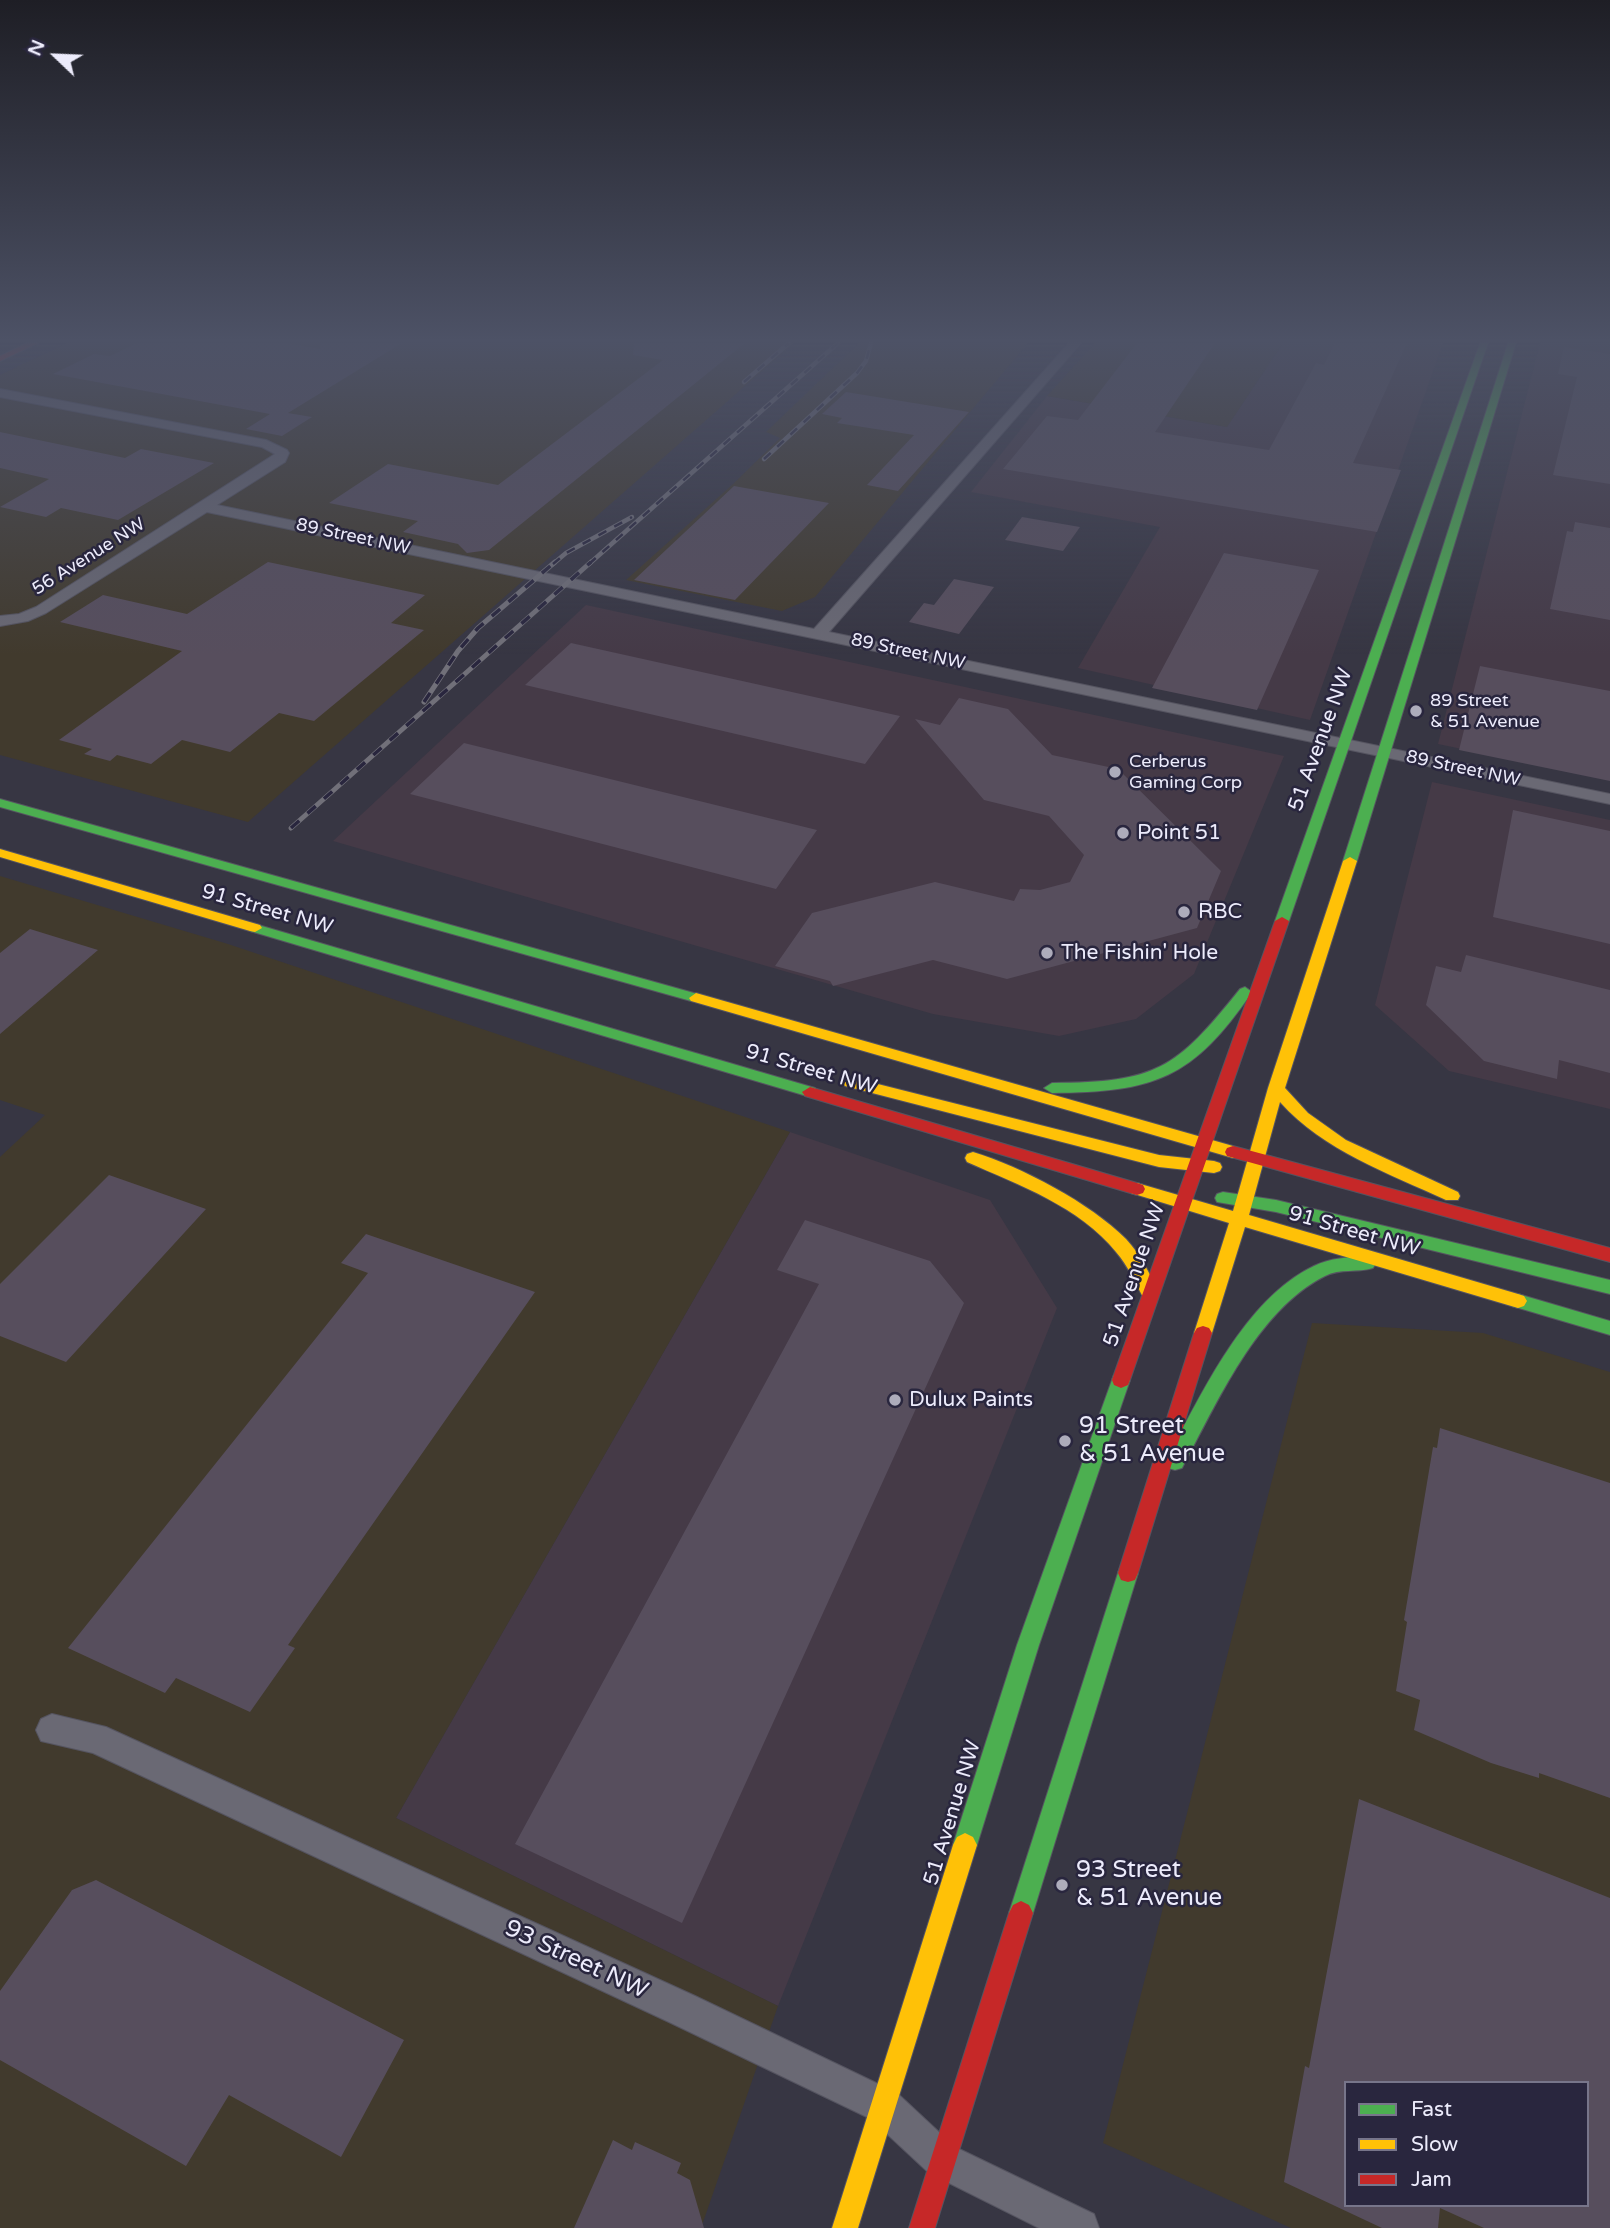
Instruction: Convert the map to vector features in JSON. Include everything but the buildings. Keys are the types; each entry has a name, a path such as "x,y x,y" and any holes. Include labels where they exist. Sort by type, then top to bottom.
{"main road":[{"name":"51 Avenue NW","path":"845,2228 1028,1645 1446,447"},
{"path":"922,2228 1245,1200 1276,1088 1385,753 1480,447"},
{"name":"91 Street NW","path":"0,803 1202,1144 1610,1255"},
{"name":"91 Street NW","path":"0,853 1610,1328"},
{"path":"1008,1087 1096,1089 1127,1087 1157,1078 1189,1059 1203,1046 1265,966"},
{"path":"720,1065 785,1068"},
{"path":"838,1079 1158,1161 1214,1167 1256,1159"},
{"path":"1276,1088 1307,1122 1336,1140 1397,1172 1546,1238"},
{"path":"857,1105 1026,1181 1060,1200 1127,1250 1136,1261 1150,1294"},
{"path":"1182,1203 1199,1197 1245,1200 1610,1287"},
{"path":"1141,1525 1223,1377 1254,1332 1283,1299 1307,1278 1320,1271 1351,1264 1390,1264"}],"street":[{"name":"56 Avenue NW","path":"7,620 41,610 280,459 281,450 273,447"},
{"path":"819,634 984,447"},
{"name":"89 Street NW","path":"205,506 1610,799"},
{"name":"93 Street NW","path":"52,1730 95,1738 682,2009 884,2106 942,2160 1080,2228"}],"shaded area":[{"path":"0,447 675,447 248,822 0,755"},
{"path":"771,447 941,447 815,597 782,611 626,580"},
{"path":"1007,447 1406,447 1310,720 1078,668 1160,527 971,492"},
{"path":"1514,447 1610,447 1610,780 1438,744"},
{"path":"586,605 1284,756 1194,974 1136,1019 1059,1036 933,1014 333,841"},
{"path":"1432,782 1610,820 1610,1109 1449,1071 1375,1005"},
{"path":"0,876 228,944 790,1132 396,1818 778,2006 701,2228 0,2228 0,1157 45,1115 0,1100"},
{"path":"790,1132 990,1200 1057,1308 778,2006 396,1818"},
{"path":"1312,1323 1483,1333 1610,1372 1610,2228 1291,2228 1103,2143"}],"railway":[{"path":"589,564 721,447"},
{"path":"764,459 777,447"},
{"path":"553,564 566,553 632,517"},
{"path":"424,702 458,651 478,628 555,562"},
{"path":"291,828 591,562"}],"traffic: fast":[{"path":"1282,921 1448,447"},
{"path":"1350,861 1479,447"},
{"path":"0,803 696,998"},
{"path":"255,928 810,1092"},
{"path":"1052,1088 1119,1085 1165,1072 1203,1043 1245,992"},
{"path":"1223,1198 1276,1206 1610,1287"},
{"path":"1175,1462 1235,1355 1274,1306 1295,1286 1319,1271 1367,1263"},
{"path":"1518,1301 1610,1328"},
{"path":"965,1845 1028,1645 1121,1380"},
{"path":"1021,1913 1128,1573"}],"traffic: slow":[{"path":"0,853 255,928"},
{"path":"1203,1333 1245,1200 1261,1137 1350,861"},
{"path":"696,998 1233,1152"},
{"path":"850,1082 1159,1161 1214,1167"},
{"path":"1276,1088 1302,1117 1340,1144 1452,1196"},
{"path":"973,1158 1052,1194 1101,1226 1121,1245 1138,1268 1150,1294"},
{"path":"1137,1189 1518,1301"},
{"path":"845,2228 965,1845"}],"traffic: jam":[{"path":"1121,1380 1282,921"},
{"path":"810,1092 1137,1189"},
{"path":"1233,1152 1610,1255"},
{"path":"1128,1573 1203,1333"},
{"path":"922,2228 1021,1913"}],"place":[{"name":"89 Street & 51 Avenue","path":"1416,711"},
{"name":"Cerberus Gaming Corp","path":"1115,772"},
{"name":"Point 51","path":"1123,833"},
{"name":"RBC","path":"1184,912"},
{"name":"The Fishin' Hole","path":"1047,953"},
{"name":"Dulux Paints","path":"895,1400"},
{"name":"91 Street & 51 Avenue","path":"1065,1441"},
{"name":"93 Street & 51 Avenue","path":"1062,1885"}]}
